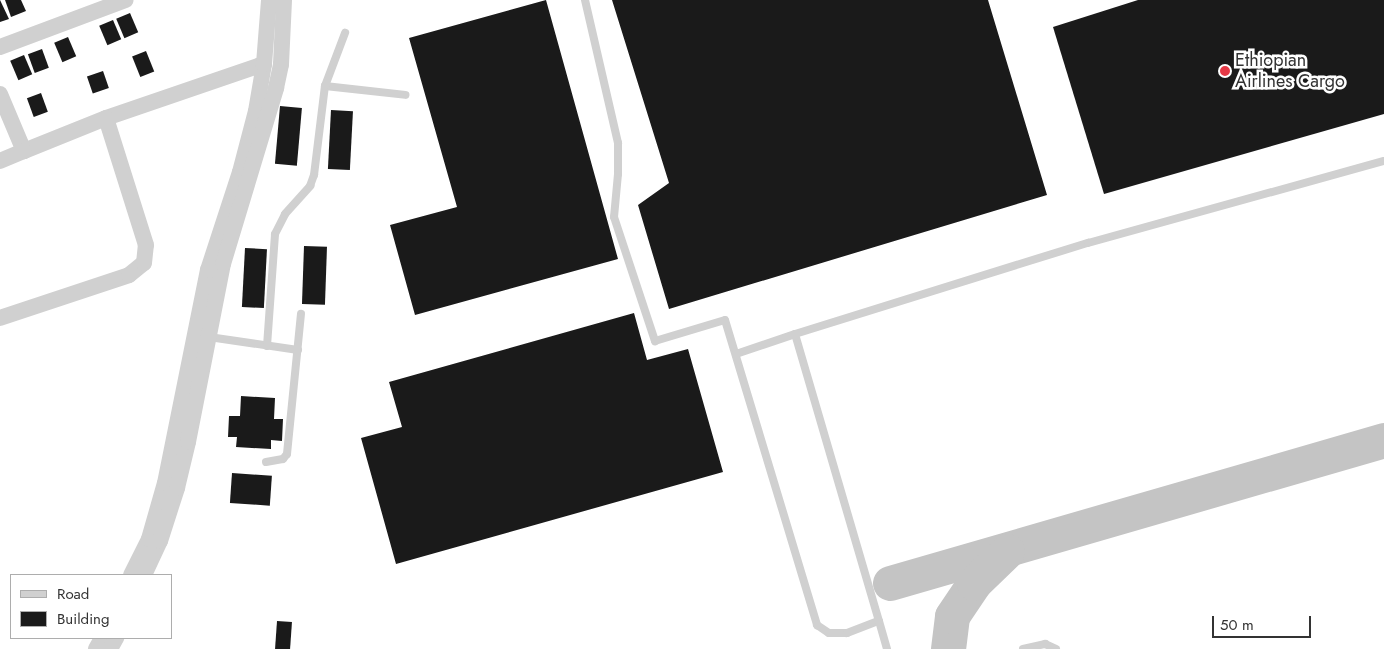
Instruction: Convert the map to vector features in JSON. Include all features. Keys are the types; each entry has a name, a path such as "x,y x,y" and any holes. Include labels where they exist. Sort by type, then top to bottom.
{"street":[{"path":"0,46 126,0"},
{"path":"132,574 149,539 165,483 208,270 243,163 256,111 264,64 269,0"},
{"path":"144,574 160,542 177,488 223,264 276,88 281,64 284,0"},
{"path":"0,161 106,118 264,64"},
{"path":"0,94 24,151"},
{"path":"0,318 129,275 144,263 146,245 106,118"}],"lane":[{"path":"584,0 618,143 618,174 614,217 655,341 725,320 817,625 830,633 847,633 879,621"},
{"path":"267,346 275,234 285,214 310,186 314,175 325,86 345,33"},
{"path":"325,86 406,95"},
{"path":"736,354 1088,243 1384,162"},
{"path":"266,462 284,459 287,454 301,314"},
{"path":"795,334 887,649"},
{"path":"209,337 298,350"},
{"path":"1023,649 1045,644 1056,649"}],"building":[{"path":"0,0 9,19 0,22"},
{"path":"5,0 21,0 26,11 11,17"},
{"path":"546,0 618,259 415,315 390,225 457,207 409,38"},
{"path":"612,0 988,0 1047,195 669,309 638,205 669,183"},
{"name":"Ethiopian Airlines Cargo","path":"1138,0 1384,0 1384,114 1104,194 1053,27"},
{"path":"130,13 138,32 124,38 116,19"},
{"path":"113,20 121,39 107,45 99,26"},
{"path":"68,37 76,56 62,62 54,43"},
{"path":"42,49 49,68 35,73 28,54"},
{"path":"146,51 154,71 140,77 132,57"},
{"path":"24,55 32,74 18,80 10,61"},
{"path":"103,71 109,88 93,94 87,77"},
{"path":"41,93 48,112 34,117 27,98"},
{"path":"280,106 302,108 297,166 275,164"},
{"path":"331,110 353,111 350,170 328,169"},
{"path":"304,246 327,247 325,305 302,304"},
{"path":"245,248 267,249 264,308 242,307"},
{"path":"634,313 647,360 688,349 723,472 396,564 361,438 402,427 389,382"},
{"path":"241,396 275,398 274,419 283,419 282,441 271,440 271,449 236,447 237,437 228,437 229,416 240,416"},
{"path":"232,473 272,476 270,506 230,503"},
{"path":"277,621 292,622 290,649 275,649"}],"taxiway":[{"path":"890,583 1384,440"},
{"path":"948,649 952,616 974,583 1007,551"}],"place":[{"name":"Ethiopian Airlines Cargo","path":"1225,71"}]}
